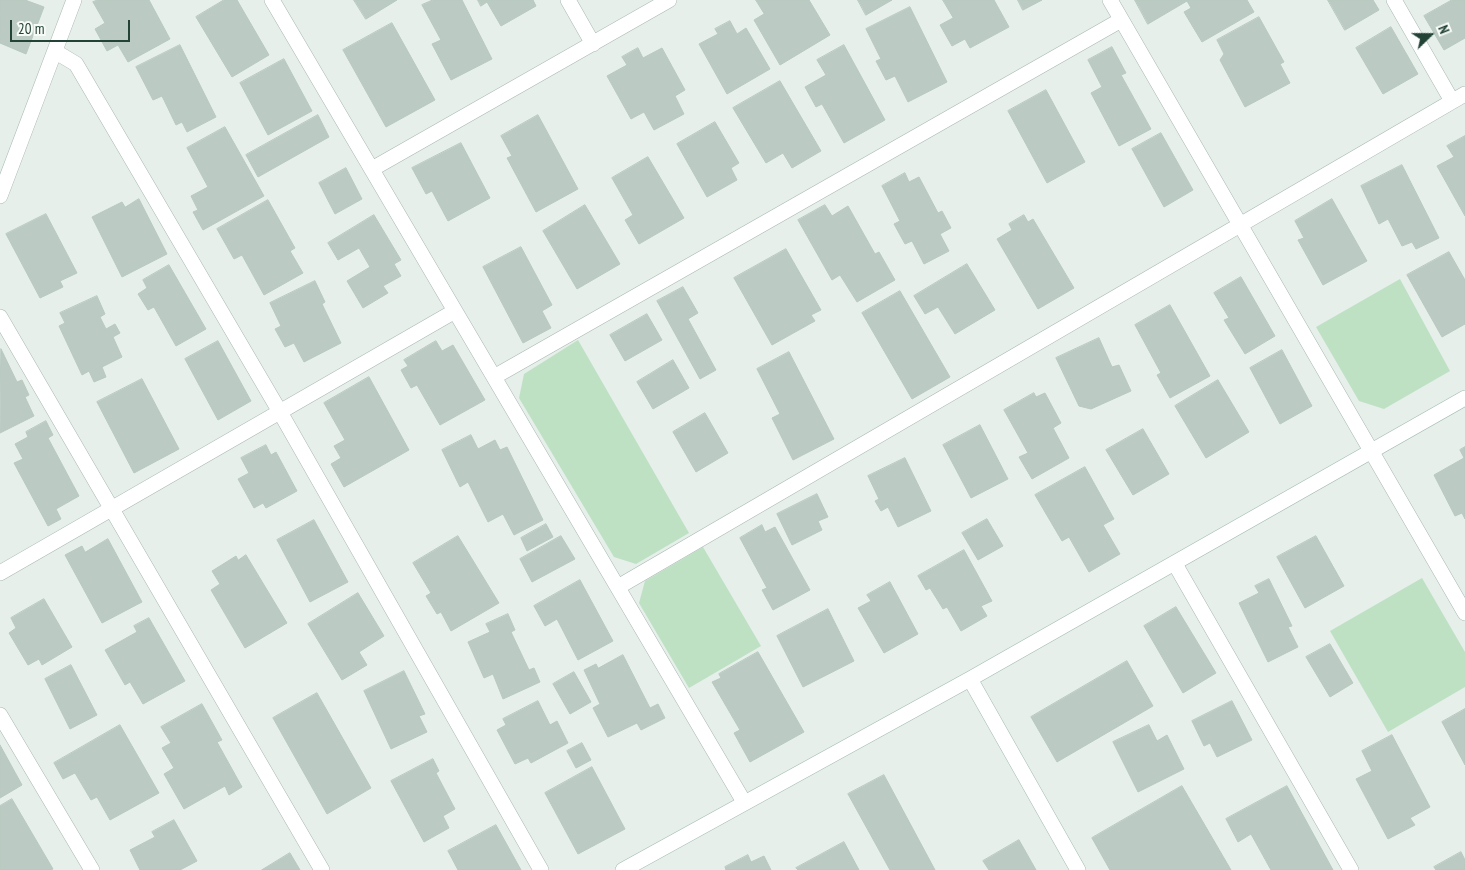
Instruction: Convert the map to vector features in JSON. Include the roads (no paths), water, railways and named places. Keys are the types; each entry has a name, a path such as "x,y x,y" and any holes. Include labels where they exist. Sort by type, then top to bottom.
{"street":[{"path":"0,196 56,52 74,0"},
{"path":"272,0 744,802"},
{"path":"568,0 593,44"},
{"path":"372,169 669,0"},
{"path":"1110,0 1373,451 1465,613"},
{"path":"1394,0 1452,101"},
{"path":"494,377 1121,20"},
{"path":"56,52 76,64 280,412 541,870"},
{"path":"618,587 1465,94"},
{"path":"0,573 455,311"},
{"path":"0,317 322,870"},
{"path":"623,870 970,679 1465,398"},
{"path":"1175,564 1351,870"},
{"path":"970,679 1078,870"},
{"path":"0,715 92,870"}]}
